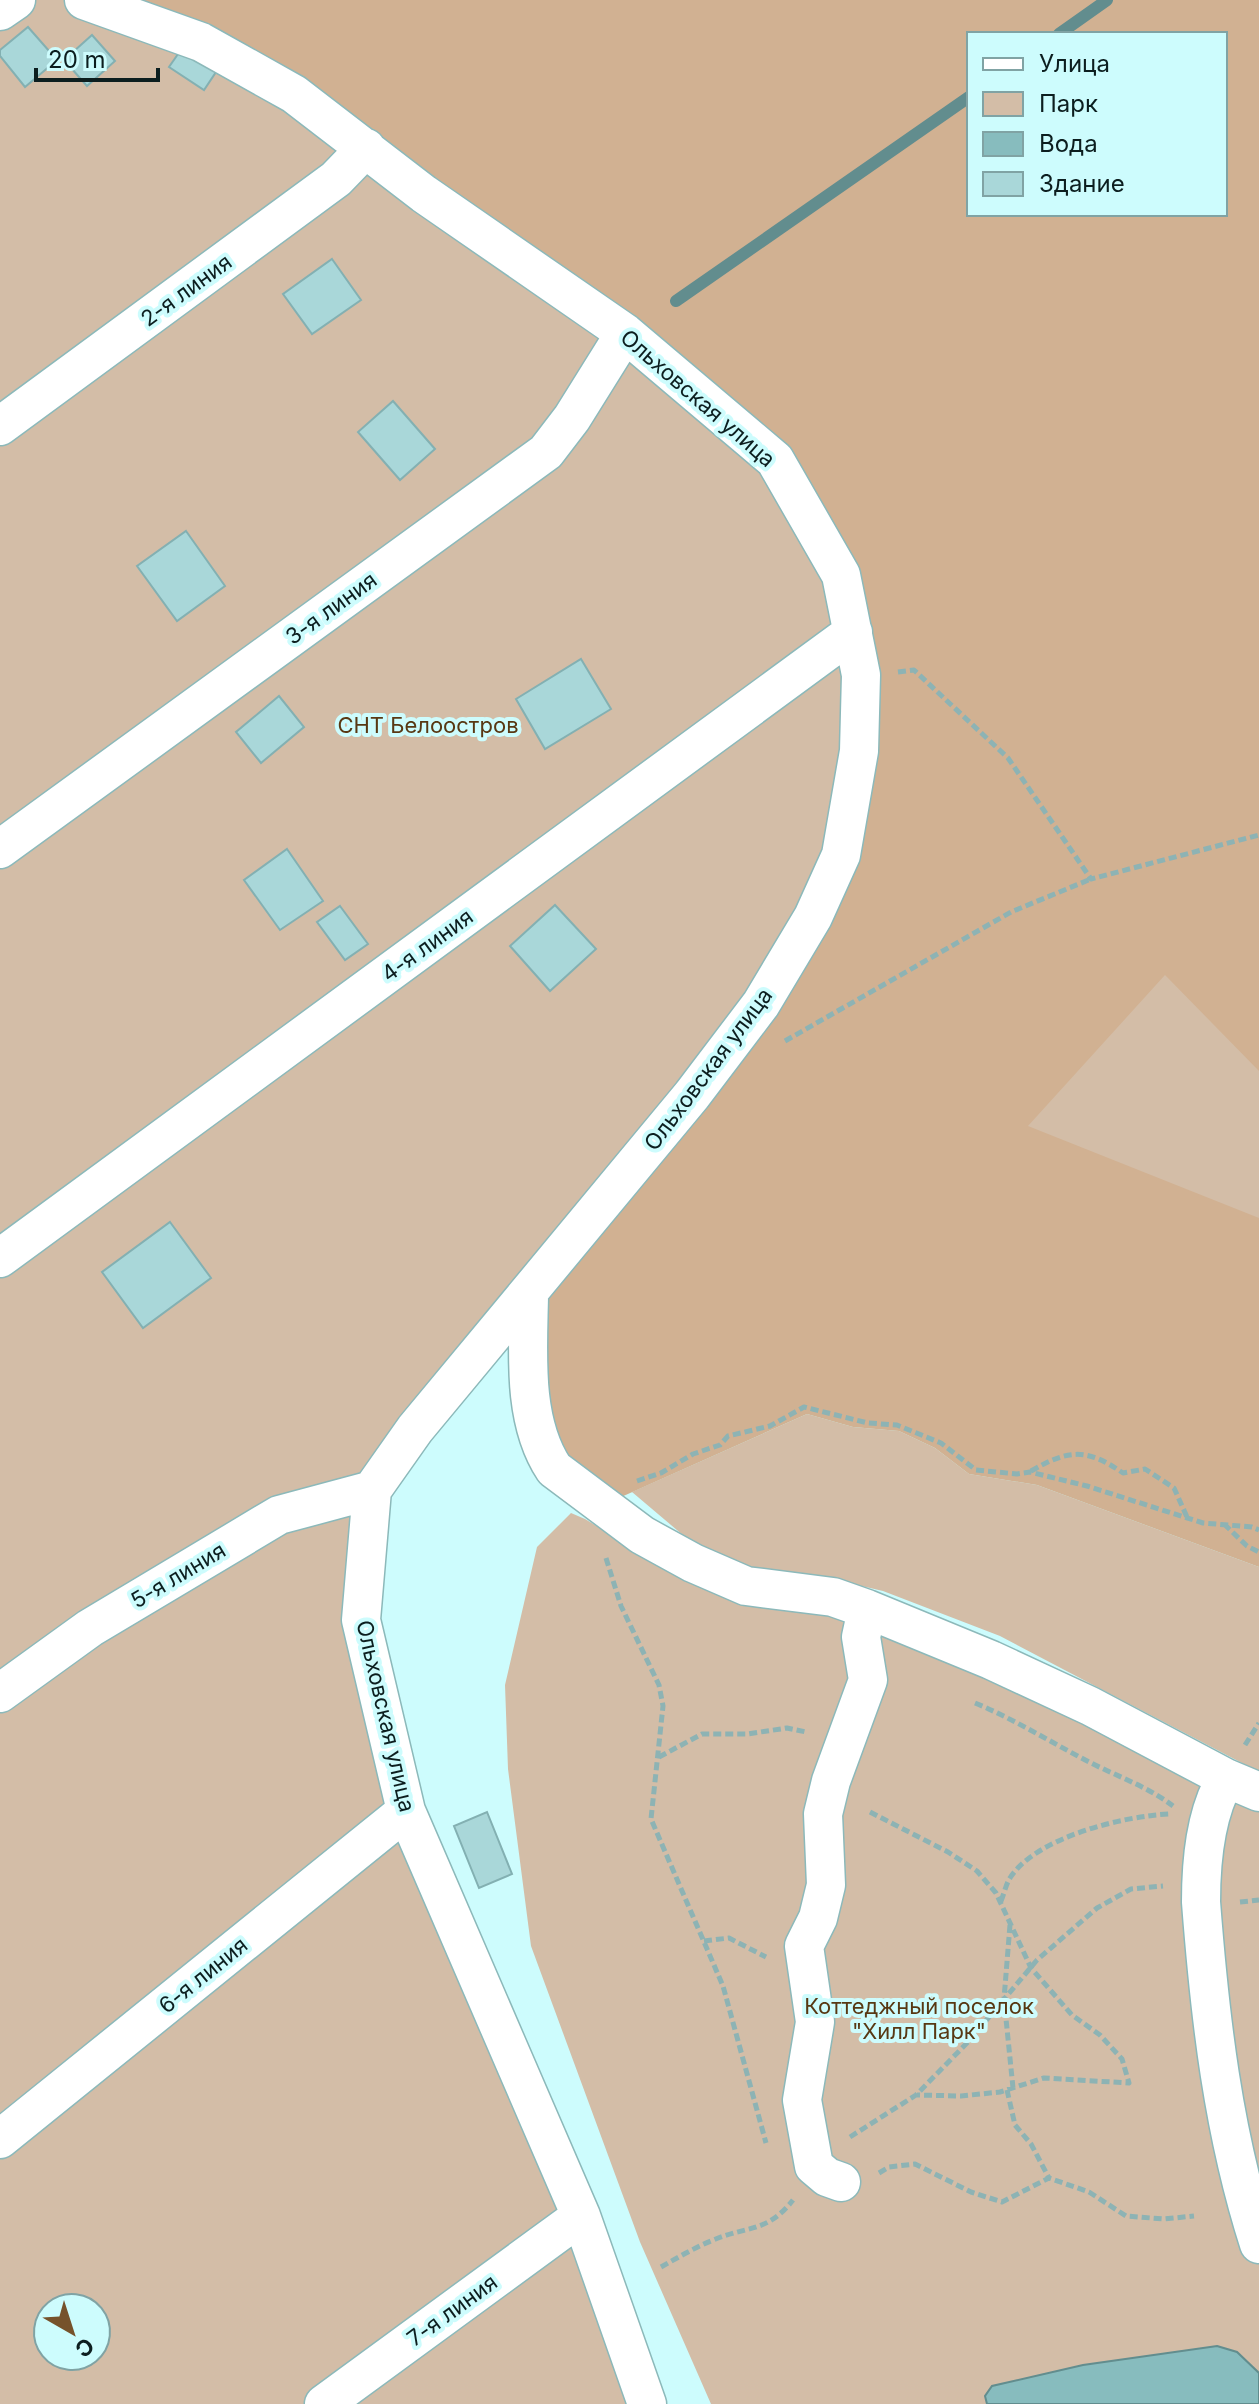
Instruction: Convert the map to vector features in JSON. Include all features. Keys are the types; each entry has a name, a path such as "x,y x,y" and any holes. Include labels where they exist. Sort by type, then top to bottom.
{"street":[{"path":"0,11 16,0"},
{"name":"Ольховская улица","path":"84,0 201,42 294,94 424,194 625,333 775,460 841,575 861,675 859,751 841,855 813,917 761,1004 674,1118 597,1207 529,1296 415,1429 372,1490 361,1620 406,1811 581,2216 647,2404"},
{"name":"2-я линия","path":"0,426 336,179 366,148"},
{"name":"3-я линия","path":"0,849 546,452 572,418 625,333"},
{"name":"4-я линия","path":"0,1258 853,632"},
{"path":"529,1296 532,1409 545,1455 554,1469 642,1535 693,1563 746,1586 833,1597 991,1660 1090,1706 1243,1785"},
{"name":"5-я линия","path":"0,1693 90,1628 279,1515 372,1490"},
{"path":"844,2174 802,2100 815,2022 804,1946 818,1918 826,1885 823,1814 845,1740 868,1680 861,1637 867,1609"},
{"path":"1243,1785 1214,1799 1201,1887 1224,2112 1244,2199 1259,2244"},
{"name":"6-я линия","path":"0,2139 406,1811"},
{"name":"7-я линия","path":"324,2404 581,2216"}],"path":[{"path":"861,675 914,670 1008,758 1091,879"},
{"path":"783,1042 1011,912 1091,879 1259,835"},
{"path":"768,2151 723,1986 651,1819 663,1706 659,1685 608,1572 596,1502 624,1485 661,1473 693,1454 720,1445 728,1436 770,1426 804,1407 868,1423 897,1425 941,1443 976,1470 1017,1474 1030,1472 1087,1486 1203,1523 1259,1530"},
{"path":"1030,1472 1046,1462 1081,1452 1103,1458 1123,1473 1145,1469 1174,1488 1187,1518"},
{"path":"1223,1524 1247,1546 1259,1552"},
{"path":"975,1703 1013,1719 1091,1763 1156,1794 1183,1813 1117,1819 1035,1853 1010,1877 1001,1902"},
{"path":"659,1758 702,1734 747,1734 787,1728 845,1740"},
{"path":"870,1812 948,1852 977,1871 996,1893 1031,1968 1072,2015 1100,2035 1122,2059 1129,2083 1044,2078 1010,2089 961,2096 916,2095"},
{"path":"844,2174 860,2130 916,2095 968,2042 1031,1968 1097,1908 1131,1889 1175,1885 1201,1887"},
{"path":"1010,1923 1004,1999 1015,2125 1031,2144 1049,2178 1089,2192 1126,2216 1164,2219 1194,2216"},
{"path":"704,1941 729,1938 769,1959 806,1963"},
{"path":"661,2267 713,2240 756,2228 780,2217 791,2202 844,2174 915,2164 971,2192 1002,2202 1049,2178"},
{"path":"783,2191 791,2202"}],"green space":[{"name":"СНТ Белоостров","path":"7,0 93,0 201,42 775,460 858,658 813,917 371,1496 361,1620 410,1819 646,2404 0,2404 0,5"},
{"path":"1169,899 1259,965 1259,1304 922,1197"},
{"path":"807,1414 853,1427 899,1431 935,1448 969,1474 1037,1485 1259,1567 1259,1772 1000,1636 883,1591 840,1581 742,1569 697,1547 632,1492"},
{"name":"Коттеджный поселок \"Хилл Парк\"","path":"571,1513 657,1562 832,1613 1088,1722 1259,1812 1259,2404 711,2404 640,2242 531,1946 508,1769 505,1685 537,1547"}],"shaded area":[{"path":"93,0 1259,0 1259,1071 1165,975 1028,1126 1259,1218 1259,1567 1037,1485 969,1474 935,1448 899,1431 853,1427 807,1414 601,1506 554,1469 535,1296 813,917 858,658 775,460 387,165"}],"water":[{"path":"1217,2346 1237,2352 1259,2373 1259,2404 987,2404 985,2396 992,2386 1083,2365"}],"building":[{"path":"28,27 57,60 25,87 0,56 0,50"},
{"path":"92,35 115,61 87,86 64,60"},
{"path":"185,44 220,66 204,90 169,67"},
{"path":"332,259 361,300 312,334 283,294"},
{"path":"393,401 435,449 400,480 358,432"},
{"path":"186,531 225,586 177,621 137,566"},
{"path":"581,659 611,709 545,749 516,699"},
{"path":"279,696 304,727 261,763 236,732"},
{"path":"287,849 323,901 280,930 244,880"},
{"path":"555,905 596,949 550,991 510,946"},
{"path":"340,906 368,944 345,960 317,922"},
{"path":"170,1222 211,1278 143,1328 102,1272"},
{"path":"487,1812 512,1874 479,1888 454,1826"}],"waterway":[{"path":"1062,32 1107,0"},
{"path":"676,301 967,98"}]}
